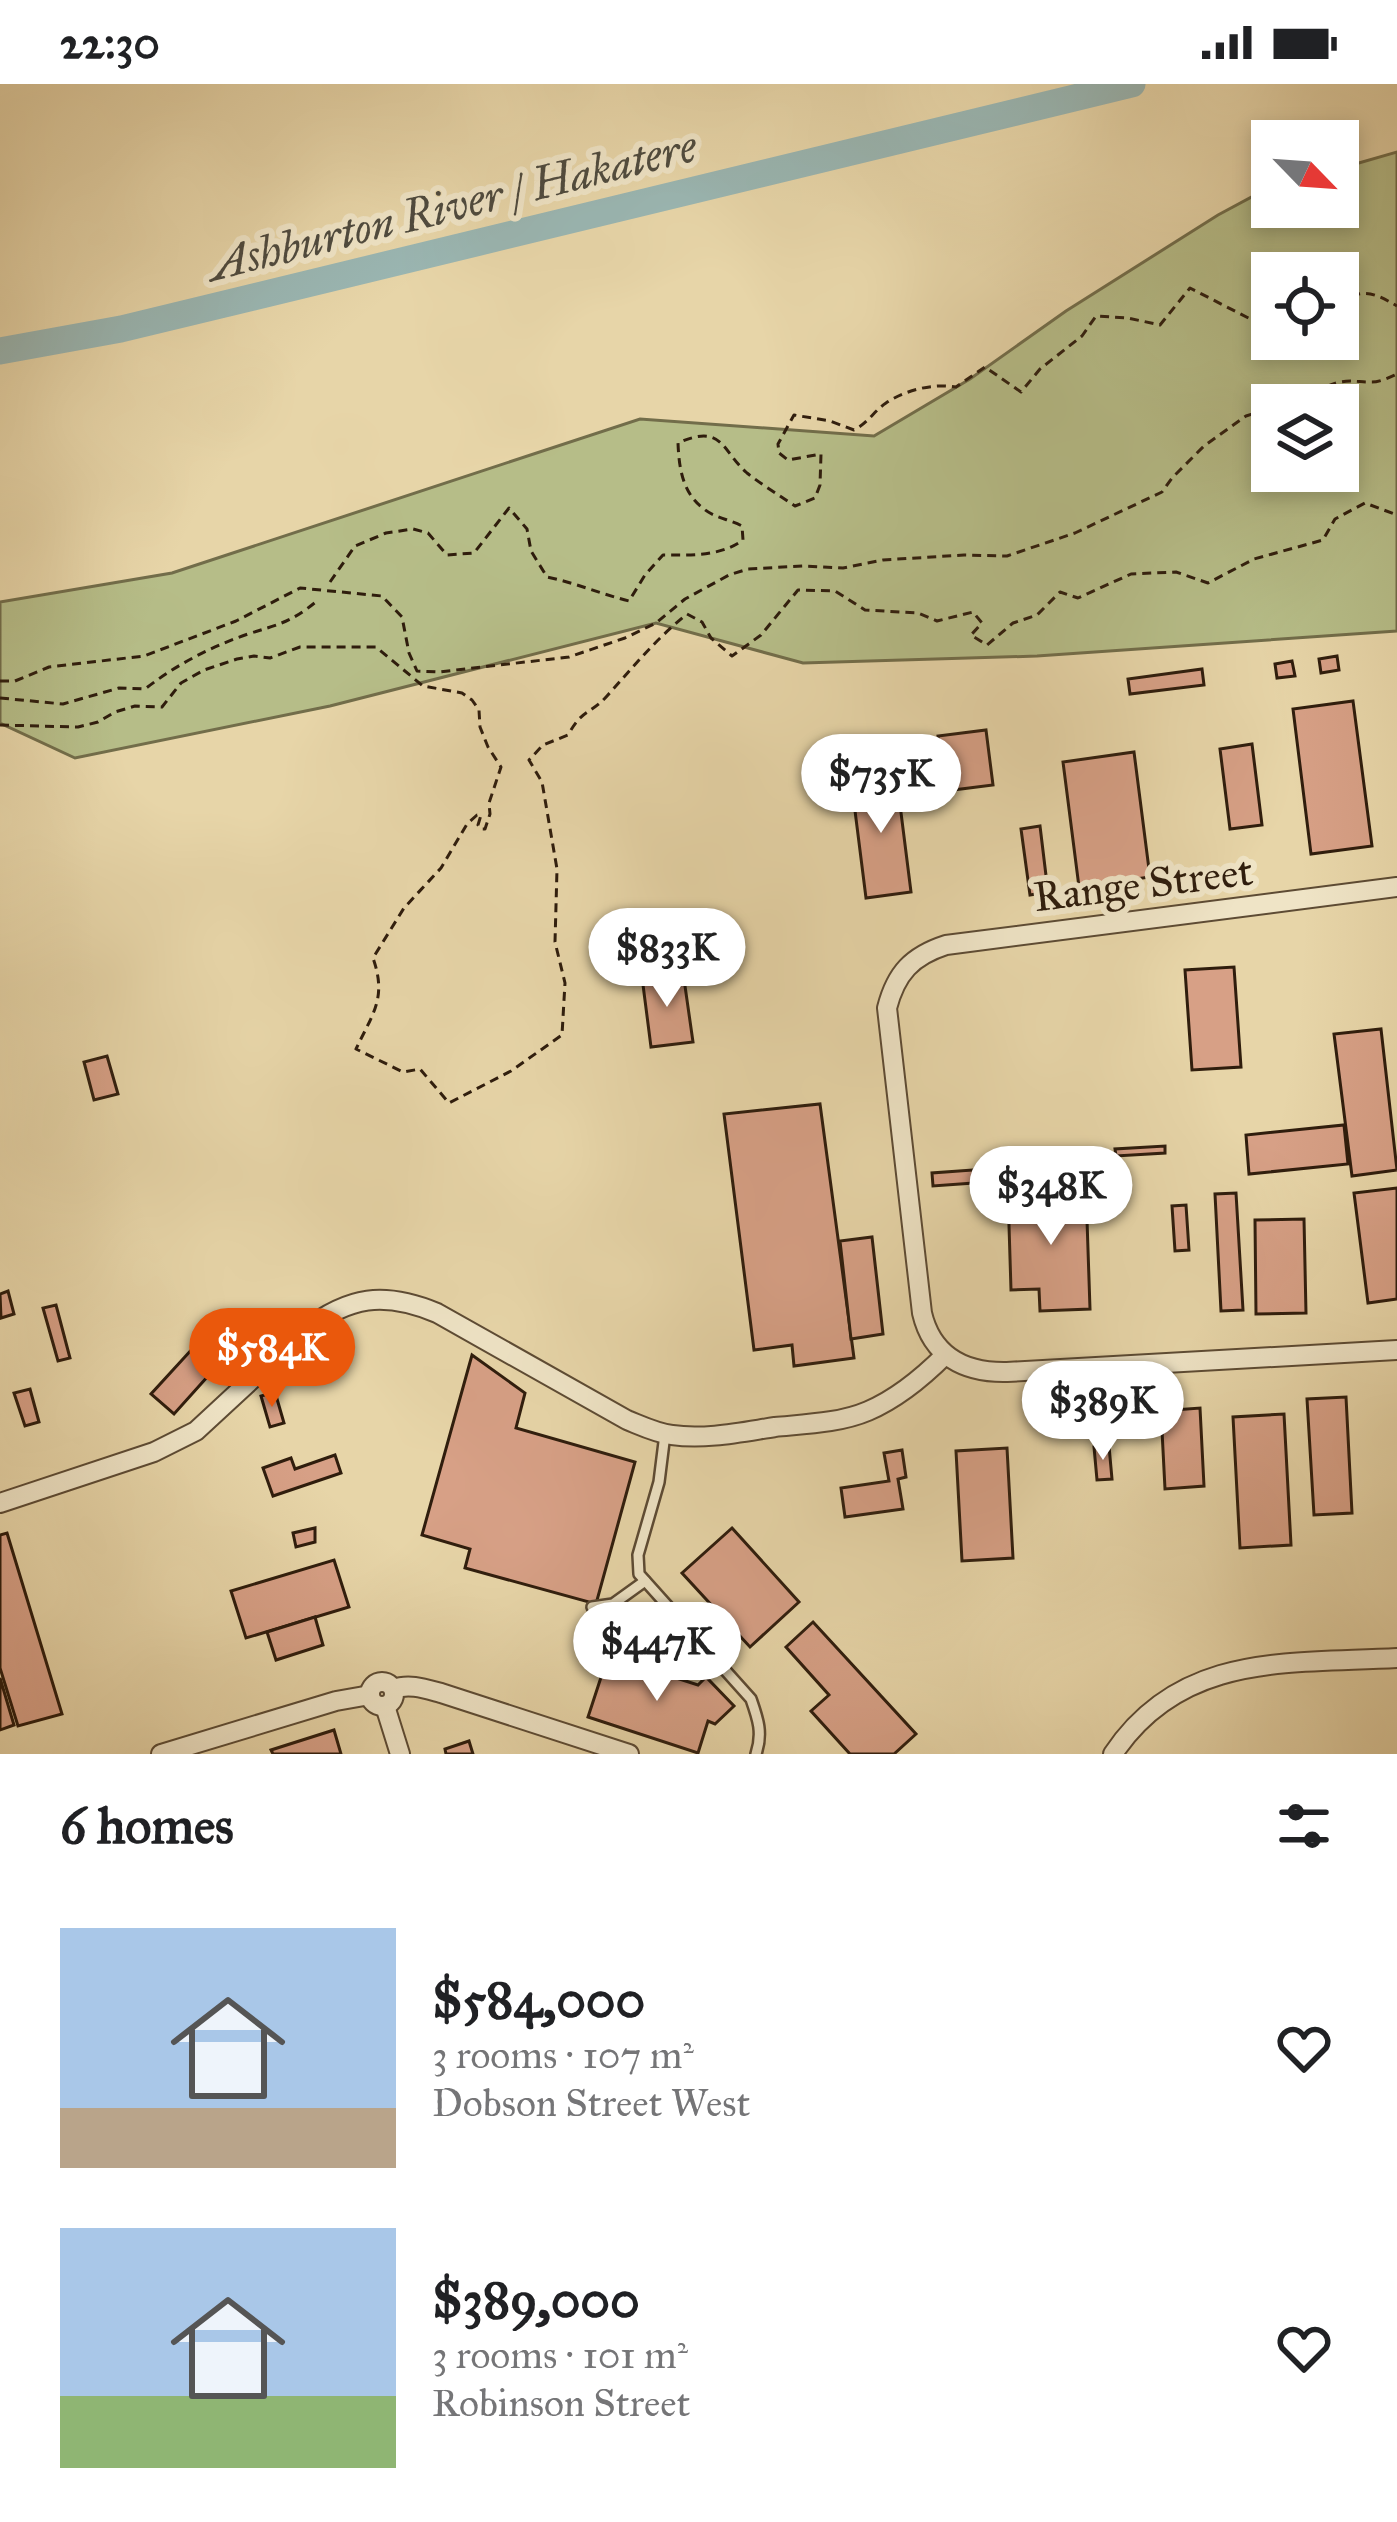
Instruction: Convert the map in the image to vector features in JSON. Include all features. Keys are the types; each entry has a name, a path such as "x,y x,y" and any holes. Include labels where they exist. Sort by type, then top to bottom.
{"street":[{"name":"Range Street","path":"945,1355 931,1339 922,1313 887,1024 890,996 904,968 927,951 946,945 1397,887"},
{"path":"0,1503 174,1443 218,1414 314,1324 345,1305 367,1300 414,1303 437,1313 627,1420 665,1434 712,1435 843,1419 881,1404 945,1355 965,1367 993,1372 1397,1349"},
{"path":"1113,1754 1153,1710 1212,1676 1258,1666 1397,1658"},
{"path":"161,1754 200,1748 336,1702 383,1697 400,1687 441,1693 629,1754"},
{"path":"383,1697 400,1754"}],"lane":[{"path":"665,1434 659,1482 637,1565 645,1581 751,1699 759,1722 756,1754"},
{"path":"592,1607 614,1604 645,1581"}],"path":[{"path":"330,582 356,546 386,533 412,529 428,533 447,554 474,554 509,508 527,530 531,551 547,578 629,601 663,555 728,550 743,540 742,526 704,510 689,491 679,472 678,442 695,435 722,442 743,470 795,506 815,498 821,454 788,460 778,453 794,415 854,430 885,403 940,384 956,387 985,368 1021,392 1082,336 1096,316 1160,325 1190,288 1251,319"},
{"path":"1359,294 1375,292 1397,306"},
{"path":"1335,384 1373,383 1397,374"},
{"path":"0,681 15,681 49,667 144,656 236,621 300,588 382,596 401,617 417,671 569,657 656,623 685,599 748,569 843,568 964,554 1007,556 1075,533 1162,492 1204,446 1251,414"},
{"path":"0,725 78,727 134,706 163,707 181,683 204,670 254,656 270,658 300,646 376,647 423,686 461,692 472,700 488,748 501,767 489,803 489,821 481,829 481,815 477,814 467,824 441,868 404,908 374,958 382,983 356,1049 403,1072 420,1069 448,1103 511,1071 562,1035 565,983 556,942 557,869 542,782 529,760 543,746 568,736 579,715 604,700 630,667 687,614 702,622 711,638 732,656 761,635 798,590 835,591 866,610 918,613 937,621 973,613 982,622 971,635 987,645 1013,622 1037,615 1060,592 1078,598 1131,574 1176,572 1208,583 1254,559 1322,540 1335,519 1365,502 1397,515"},
{"path":"0,698 63,704 119,688 145,689 170,669 247,634 285,624 317,601"}],"green space":[{"path":"1397,152 1397,631 1037,656 803,663 656,623 330,706 75,758 0,723 0,602 172,573 640,419 874,436 970,379 1066,311 1251,197 1251,228 1359,228 1359,163"}],"building":[{"path":"1337,656 1339,670 1321,673 1319,659"},
{"path":"1292,661 1295,676 1277,678 1275,664"},
{"path":"1202,669 1204,685 1130,694 1128,679"},
{"path":"1353,701 1372,846 1311,854 1293,709"},
{"path":"986,730 993,785 945,791 938,736"},
{"path":"1252,744 1262,825 1230,829 1220,749"},
{"path":"1134,752 1150,877 1079,887 1063,762"},
{"path":"896,773 911,892 866,898 851,779"},
{"path":"1040,826 1048,892 1030,895 1021,829"},
{"path":"1234,967 1241,1067 1192,1070 1185,970"},
{"path":"683,972 693,1042 651,1047 642,977"},
{"path":"1381,1029 1397,1170 1352,1176 1334,1034"},
{"path":"107,1056 118,1094 94,1100 84,1062"},
{"path":"820,1104 854,1358 794,1366 792,1345 754,1350 724,1114"},
{"path":"1344,1125 1348,1164 1249,1174 1246,1135"},
{"path":"1165,1146 1165,1153 1116,1156 1115,1149"},
{"path":"986,1169 987,1182 933,1186 932,1173"},
{"path":"1397,1188 1397,1299 1368,1303 1354,1193"},
{"path":"1086,1190 1090,1309 1040,1311 1039,1289 1011,1290 1008,1193"},
{"path":"1236,1193 1243,1310 1221,1311 1215,1194"},
{"path":"1186,1205 1189,1250 1175,1251 1172,1206"},
{"path":"1304,1219 1306,1313 1256,1314 1255,1220"},
{"path":"872,1237 883,1334 851,1339 840,1241"},
{"path":"8,1291 14,1314 1,1318 0,1294"},
{"path":"56,1305 70,1358 58,1361 43,1308"},
{"path":"204,1336 226,1356 174,1414 151,1394"},
{"path":"472,1355 525,1393 516,1428 635,1462 596,1604 465,1568 470,1549 422,1535"},
{"path":"30,1389 39,1422 25,1426 14,1393"},
{"path":"275,1392 284,1423 270,1427 261,1396"},
{"path":"1346,1397 1352,1513 1314,1515 1307,1399"},
{"path":"1200,1408 1204,1486 1165,1489 1161,1411"},
{"path":"1284,1414 1291,1545 1240,1548 1233,1417"},
{"path":"1109,1446 1112,1479 1097,1480 1094,1447"},
{"path":"1007,1448 1013,1558 962,1561 956,1451"},
{"path":"902,1450 906,1477 898,1479 903,1509 845,1517 841,1488 889,1481 884,1453"},
{"path":"335,1455 341,1473 273,1496 263,1468 291,1458 295,1469"},
{"path":"315,1528 315,1542 296,1547 293,1533"},
{"path":"732,1528 799,1602 750,1647 682,1573"},
{"path":"7,1533 62,1714 18,1726 0,1668 0,1535"},
{"path":"334,1560 349,1607 246,1638 231,1591"},
{"path":"315,1617 323,1645 276,1660 267,1632"},
{"path":"813,1622 916,1734 894,1754 850,1754 811,1711 829,1695 786,1647"},
{"path":"608,1656 698,1685 706,1677 734,1706 715,1724 708,1721 698,1753 588,1717"},
{"path":"0,1678 14,1725 0,1730"},
{"path":"334,1730 341,1754 273,1754 271,1750"},
{"path":"469,1741 473,1754 446,1754 445,1749"}],"waterway":[{"name":"Ashburton River / Hakatere","path":"0,351 121,329 1132,84"}]}
